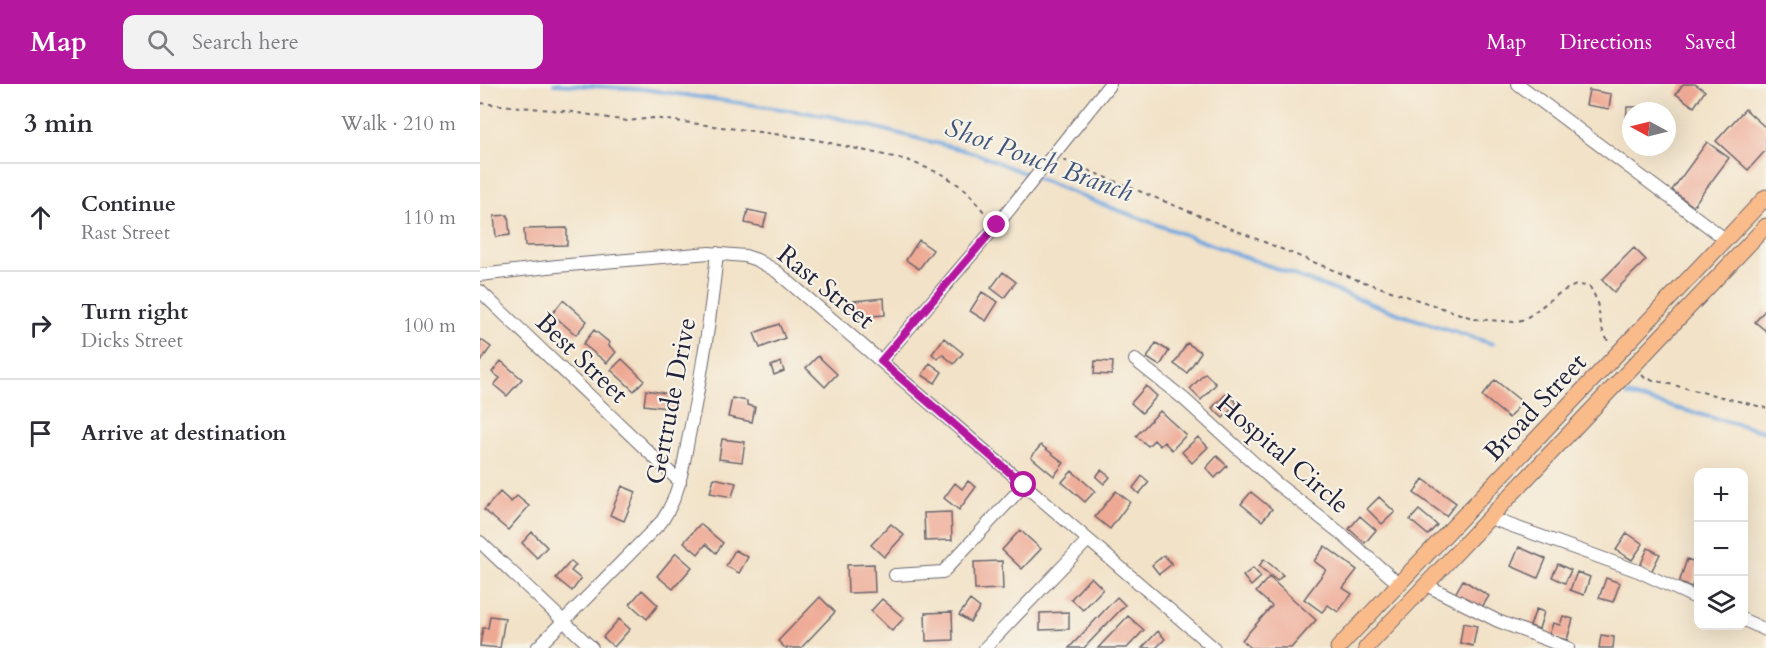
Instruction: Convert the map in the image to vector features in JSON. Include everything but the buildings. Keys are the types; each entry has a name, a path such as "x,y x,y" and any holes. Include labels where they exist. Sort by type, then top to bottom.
{"main road":[{"name":"Broad Street","path":"1338,648 1766,198"},
{"name":"Broad Street","path":"1366,648 1766,226"}],"street":[{"path":"881,361 1019,198 1110,84"},
{"path":"1518,84 1725,239"},
{"name":"Rast Street","path":"480,275 626,259 717,253 745,256 757,260 776,271 1214,648"},
{"name":"Gertrude Drive","path":"537,648 662,521 673,505 680,482 710,326 717,253"},
{"name":"Best Street","path":"480,291 680,482"},
{"name":"Hospital Circle","path":"1136,360 1184,399 1276,483 1339,532 1399,584"},
{"path":"895,575 943,572 1024,485"},
{"path":"1490,518 1638,571 1694,597"},
{"path":"985,648 1088,540"},
{"path":"480,542 592,648"},
{"path":"1426,585 1498,621 1568,648"},
{"path":"1748,622 1766,630"}],"path":[{"path":"480,103 572,112 627,121 653,118 812,139 907,160 944,175 966,190 989,218"},
{"path":"1049,161 1355,279 1474,320 1514,322 1525,319 1561,292 1576,285 1589,286 1597,297 1603,335 1614,348"},
{"path":"1640,374 1645,378 1766,408"}],"waterway":[{"name":"Shot Pouch Branch","path":"554,84 643,89 830,116 975,153 1096,202 1402,315 1493,344"},
{"name":"Shot Pouch Branch","path":"1627,395 1766,432"}],"route":[{"path":"997,225 881,361 1024,485"}]}
